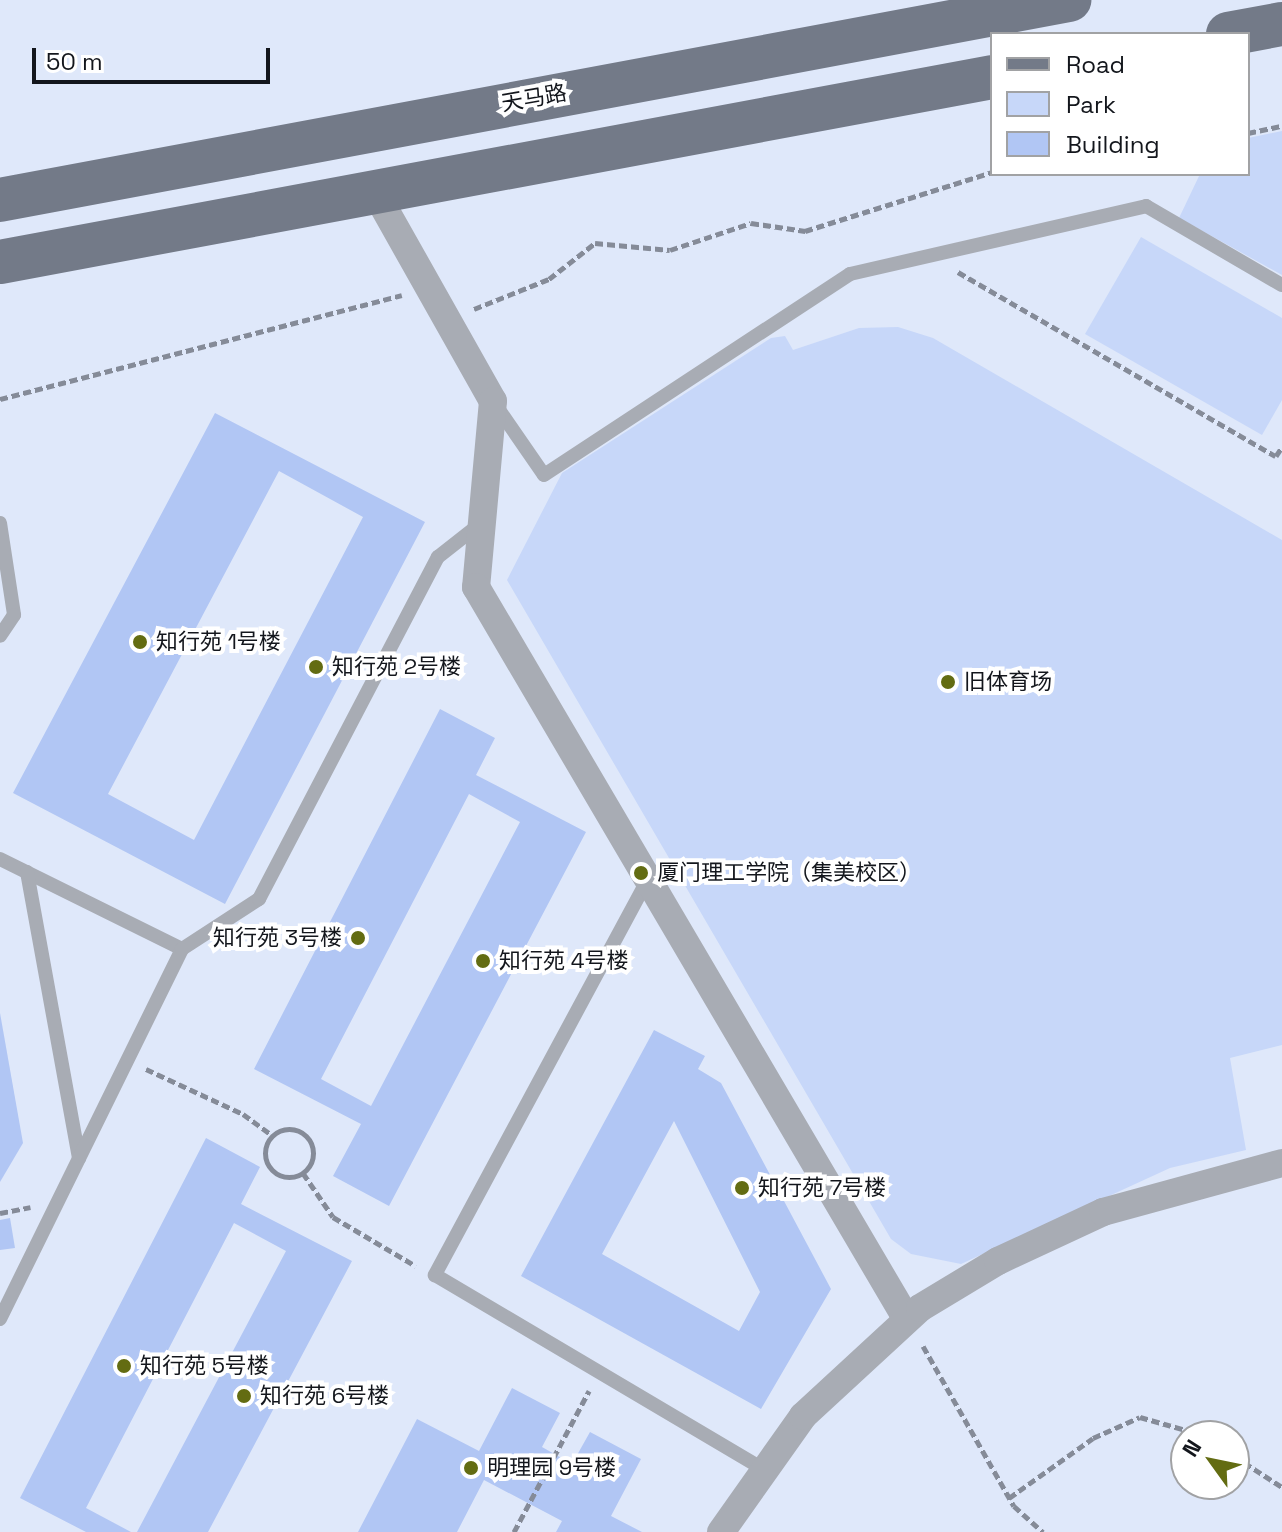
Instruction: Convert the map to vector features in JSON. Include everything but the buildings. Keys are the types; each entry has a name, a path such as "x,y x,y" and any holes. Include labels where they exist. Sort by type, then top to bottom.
{"main road":[{"name":"天马路","path":"0,200 1069,0"},
{"path":"1239,32 1282,24"},
{"path":"0,262 990,77"}],"street":[{"path":"374,190 493,401 476,587 906,1318"},
{"path":"721,1532 803,1416 906,1318 998,1261 1103,1212 1282,1163"}],"lane":[{"path":"493,401 544,475 850,274 1146,206 1282,285"},
{"path":"0,1319 182,949 259,899 438,557 482,521"},
{"path":"0,523 14,615 0,636"},
{"path":"0,859 182,949"},
{"path":"27,872 79,1158"},
{"path":"648,879 435,1275 763,1469"}],"path":[{"path":"1250,133 1282,126"},
{"path":"447,320 549,279 595,243 670,250 751,223 805,231 990,173"},
{"path":"929,256 1276,456 1282,447"},
{"path":"0,399 429,288"},
{"path":"127,1060 243,1114 272,1135"},
{"path":"286,1129 307,1137 312,1160 303,1173 287,1177 272,1171 265,1149 272,1135 286,1129"},
{"path":"303,1173 333,1217 435,1275"},
{"path":"906,1318 1009,1498 1027,1522 1043,1532"},
{"path":"514,1532 599,1372"},
{"path":"1009,1498 1093,1438 1140,1417 1170,1426"},
{"path":"1250,1466 1282,1487"}],"green space":[{"path":"1282,131 1282,275 1179,218 1199,176 1250,176 1250,138"},
{"path":"1141,237 1282,318 1282,400 1262,435 1085,334"},
{"name":"旧体育场","path":"898,327 933,338 1282,540 1282,1045 1230,1058 1246,1150 1170,1168 961,1264 911,1254 891,1239 507,580 562,473 771,338 785,336 793,350 859,328"}],"place":[{"name":"知行苑 1号楼","path":"140,642"},
{"name":"知行苑 2号楼","path":"316,667"},
{"name":"旧体育场","path":"948,682"},
{"name":"厦门理工学院（集美校区）","path":"641,873"},
{"name":"知行苑 3号楼","path":"358,938"},
{"name":"知行苑 4号楼","path":"483,961"},
{"name":"知行苑 7号楼","path":"742,1188"},
{"name":"知行苑 5号楼","path":"124,1366"},
{"name":"知行苑 6号楼","path":"244,1396"},
{"name":"明理园 9号楼","path":"471,1468"}]}
